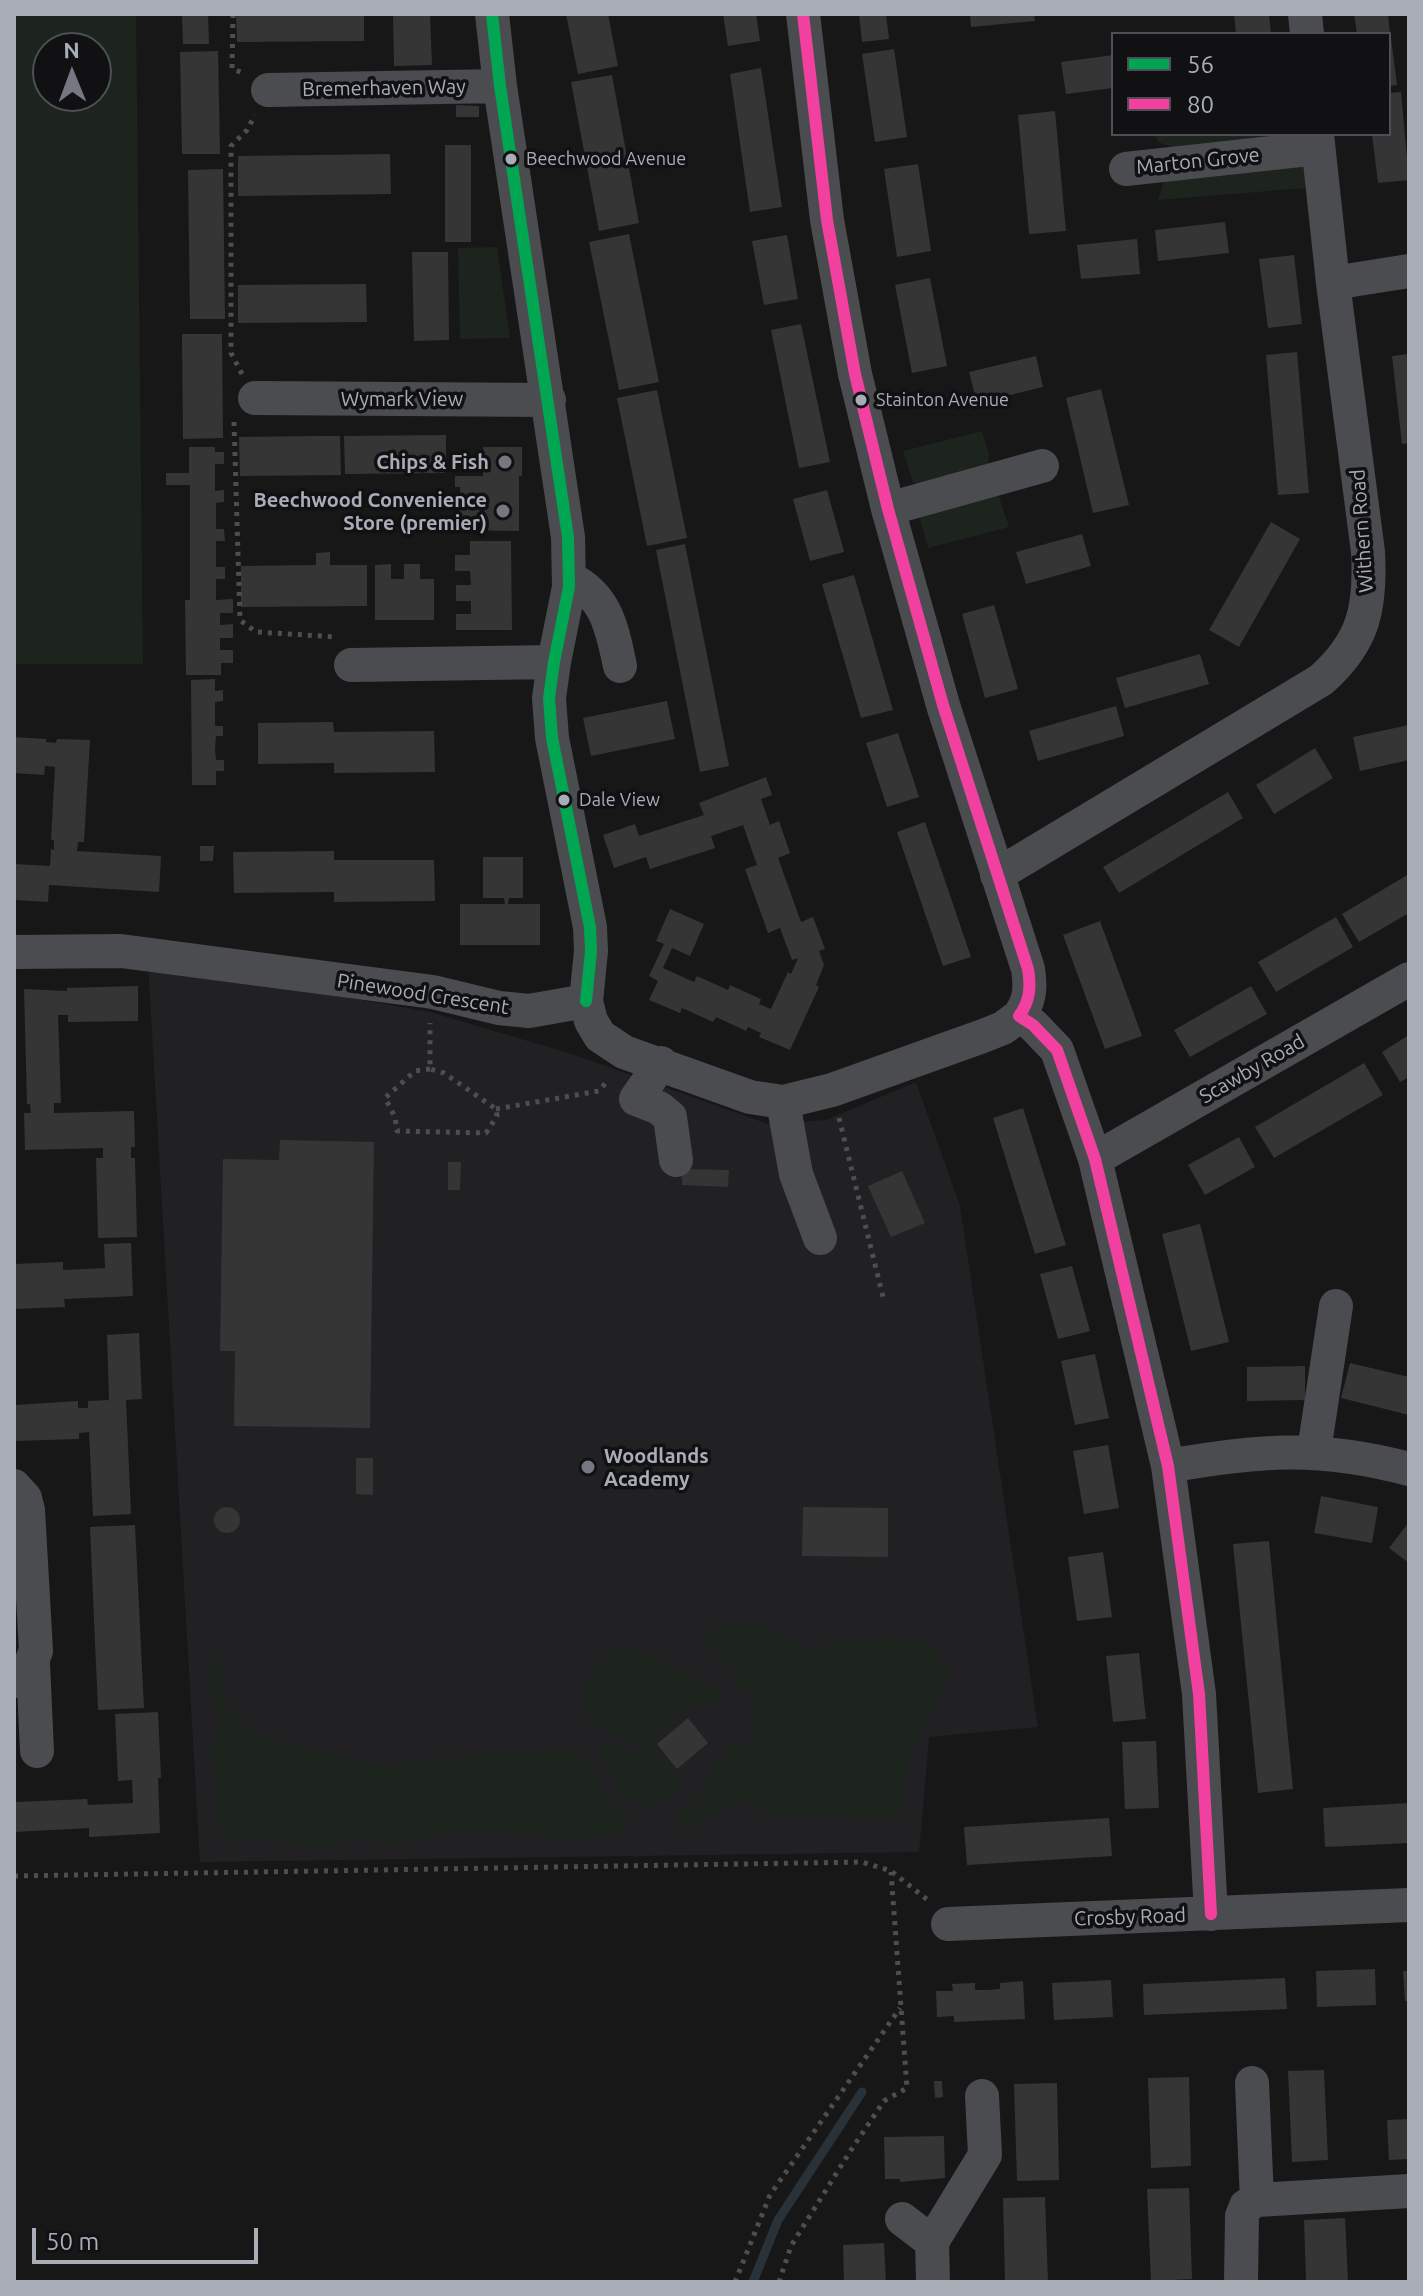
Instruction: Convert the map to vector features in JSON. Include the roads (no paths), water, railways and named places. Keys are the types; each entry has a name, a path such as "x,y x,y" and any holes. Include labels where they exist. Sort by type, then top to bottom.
{"street":[{"path":"492,14 500,86 568,537 569,578 549,698 552,738 590,927 586,1001 591,1021 600,1036 624,1052 750,1097 783,1102 832,1090 1003,1028 1019,1016 1028,1003 1030,984 943,705 888,509 855,374 827,220 803,14"},
{"name":"Bremerhaven Way","path":"268,90 500,86"},
{"name":"Marton Grove","path":"1126,169 1318,141"},
{"name":"Withern Road","path":"997,875 1321,680 1341,662 1354,643 1365,617 1370,590 1368,552 1318,141"},
{"path":"1333,283 1409,271"},
{"name":"Wymark View","path":"255,398 549,400"},
{"path":"888,509 1042,466"},
{"path":"569,578 582,584 605,610 611,621 620,666"},
{"path":"351,665 554,662"},
{"name":"Pinewood Crescent","path":"14,952 121,951 433,992 499,1008 529,1011 586,1001"},
{"name":"Scawby Road","path":"1095,1159 1409,979"},
{"path":"1019,1016 1033,1025 1057,1050 1095,1159 1168,1466 1199,1694 1211,1914"},
{"path":"661,1063 636,1099 659,1108 670,1117 676,1160"},
{"path":"783,1102 796,1174 820,1238"},
{"path":"1314,1451 1336,1306"},
{"path":"1168,1466 1232,1455 1314,1451 1366,1458 1409,1469"},
{"path":"14,1486 25,1498 28,1510 37,1640 24,1672 37,1751"},
{"name":"Crosby Road","path":"948,1924 1409,1905"},
{"path":"1252,2083 1257,2200"},
{"path":"933,2282 932,2242 985,2155 982,2096"},
{"path":"1241,2282 1242,2216 1246,2206 1257,2200 1409,2191"},
{"path":"902,2219 932,2242"}],"waterway":[{"path":"753,2282 778,2220 862,2092"}],"place":[{"name":"Beechwood Avenue","path":"511,159"},
{"name":"Stainton Avenue","path":"861,400"},
{"name":"Chips & Fish","path":"505,462"},
{"name":"Beechwood Convenience Store (premier)","path":"503,511"},
{"name":"Dale View","path":"564,800"},
{"name":"Woodlands Academy","path":"588,1467"}]}
